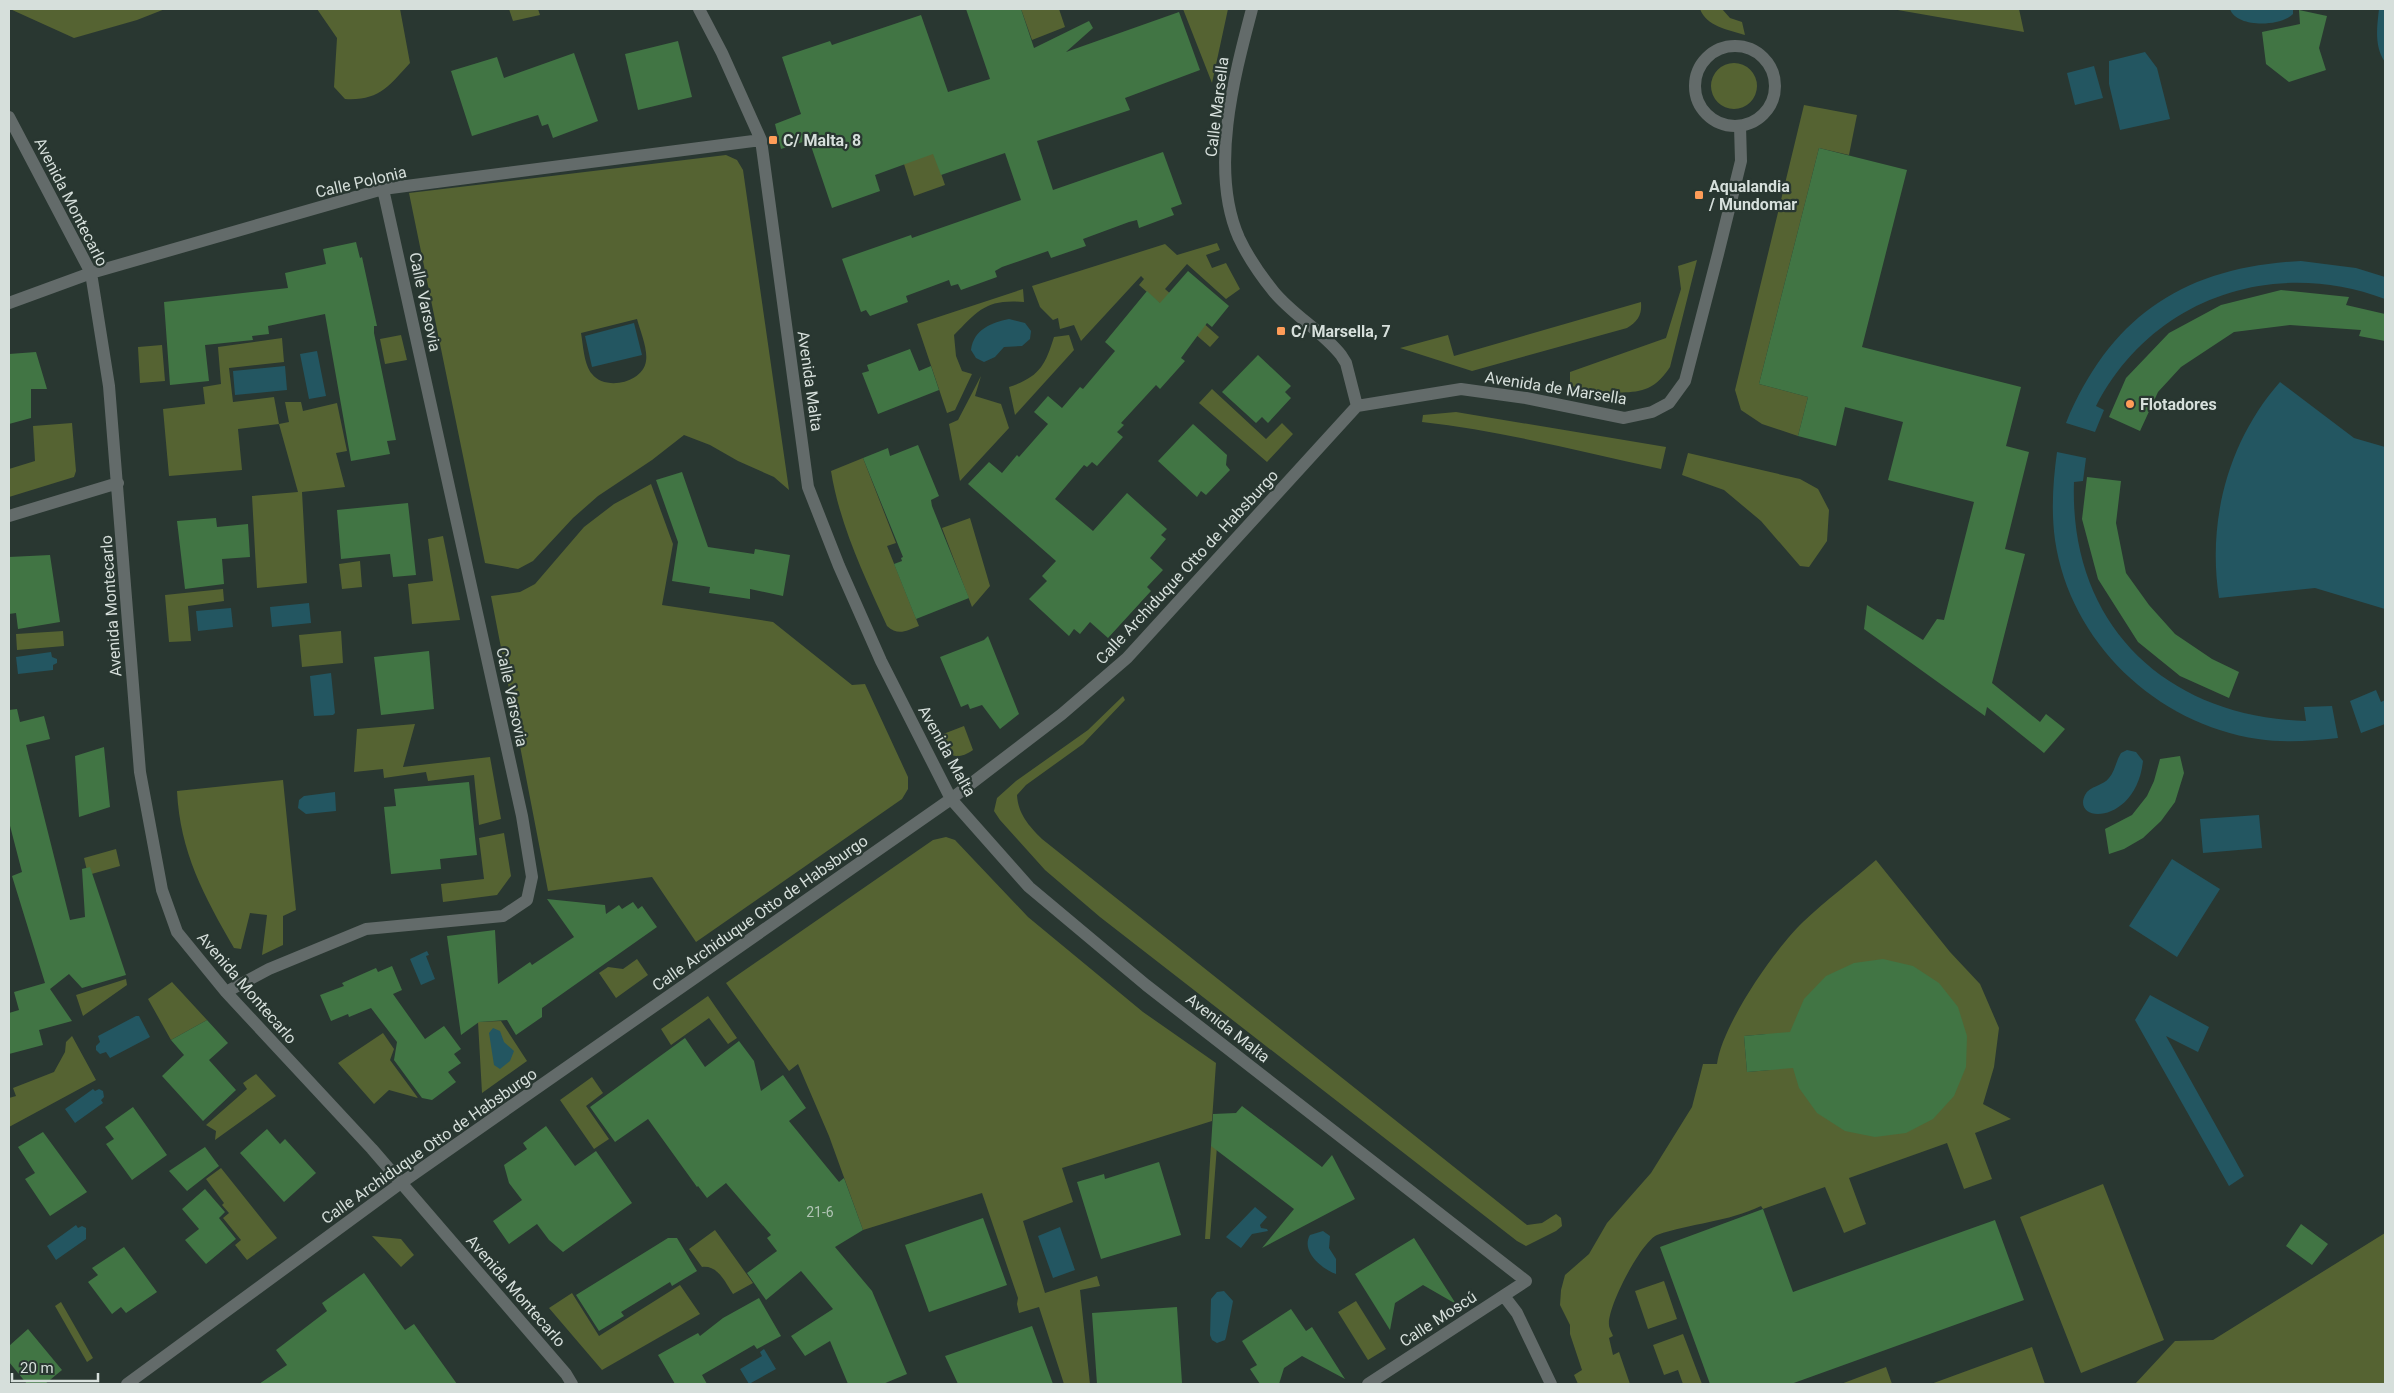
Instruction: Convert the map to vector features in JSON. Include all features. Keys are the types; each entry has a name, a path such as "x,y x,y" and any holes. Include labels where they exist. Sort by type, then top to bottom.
{"street":[{"name":"Avenida Malta","path":"699,9 722,53 761,140 808,487 881,661 951,799 1036,893 1146,985 1526,1281"},
{"name":"Calle Marsella","path":"1252,9 1240,53 1226,144 1228,192 1233,217 1239,237 1249,256 1276,294 1341,355 1357,406"},
{"path":"1726,47 1750,48 1761,54 1769,65 1774,77 1775,90 1771,103 1758,118 1740,126 1726,125 1714,120 1703,111 1697,99 1695,85 1697,72 1704,60 1714,51 1726,47"},
{"name":"Avenida Montecarlo","path":"9,117 91,273 109,386 140,772 162,890 177,932 226,992 401,1183 566,1374 572,1384"},
{"name":"Avenida de Marsella","path":"1357,406 1462,389 1526,398 1624,418 1652,412 1669,402 1685,381 1720,245 1741,161 1740,126"},
{"name":"Calle Polonia","path":"9,303 91,273 383,189 761,140"},
{"name":"Calle Varsovia","path":"226,992 269,969 366,929 503,916 527,900 532,878 522,816 383,189"},
{"name":"Calle Archiduque Otto de Habsburgo","path":"127,1384 401,1183 951,799 1062,714 1127,658 1357,406"},
{"path":"9,516 118,482"},
{"name":"Calle Moscú","path":"1368,1384 1526,1281"},
{"path":"1504,1296 1517,1313 1551,1384"}],"green space":[{"path":"10,9 165,9 137,20 74,38"},
{"path":"317,9 400,9 410,63 396,79 375,95 357,99 345,99 334,87 337,38"},
{"path":"509,9 538,9 540,15 513,21"},
{"path":"1021,9 1059,9 1065,27 1032,40"},
{"path":"1183,9 1228,9 1212,83"},
{"path":"1700,9 1722,9 1730,18 1742,22 1745,35 1713,24 1707,20"},
{"path":"1892,9 2019,9 2024,32"},
{"path":"1734,63 1747,67 1753,73 1757,86 1753,99 1747,105 1734,109 1721,105 1715,99 1711,86 1715,73 1721,67"},
{"path":"917,104 945,185 914,196 888,113"},
{"path":"1804,105 1857,115 1849,155 1819,148 1759,384 1808,397 1798,436 1762,424 1741,410 1735,390"},
{"path":"726,155 737,160 743,170 789,490 774,477 738,461 710,445 684,435 652,460 598,496 573,518 533,561 518,569 485,563 409,193","holes":["637,319 646,351 646,361 643,369 638,375 623,382 614,383 598,379 592,374 587,365 581,333"]},
{"path":"1217,243 1220,250 1206,255 1212,268 1226,263 1240,289 1226,299 1187,264 1165,289 1219,337 1210,347 1139,285 1144,279 1141,276 1081,341 1074,325 1060,329 1058,318 1053,320 1040,307 1032,286 1165,244 1177,255"},
{"path":"1697,260 1670,367 1655,384 1640,391 1630,392 1609,392 1570,386 1570,372 1666,338 1681,289 1678,266"},
{"path":"1023,289 1024,302 1001,302 984,308 954,335 956,356 962,371 972,374 955,410 947,413 917,324"},
{"path":"1641,302 1641,311 1638,317 1627,328 1472,371 1400,348 1448,335 1454,356"},
{"path":"401,335 407,360 385,364 380,339"},
{"path":"1069,335 1074,350 1015,415 1009,387 1027,379 1039,369 1044,363 1054,337"},
{"path":"282,338 284,362 229,368 233,402 274,397 279,424 238,429 242,470 169,476 163,409 205,404 203,387 221,384 218,347"},
{"path":"162,345 165,381 140,383 138,347"},
{"path":"981,376 975,396 1001,404 1009,428 960,481 949,424 958,420"},
{"path":"1212,389 1266,439 1282,423 1293,434 1267,462 1199,403"},
{"path":"285,402 301,402 303,411 337,403 347,451 336,453 345,487 302,492 307,583 257,588 252,496 298,492 279,424 289,422"},
{"path":"1456,412 1666,447 1661,469 1512,436 1422,422 1423,415"},
{"path":"72,423 76,471 74,477 9,497 9,469 35,461 33,426"},
{"path":"1688,453 1800,479 1818,489 1829,510 1827,541 1809,567 1800,566 1761,521 1724,490 1682,475"},
{"path":"863,458 896,543 887,546 919,626 906,631 895,631 887,626 854,550 835,491 831,471"},
{"path":"651,484 673,544 662,605 773,622 852,685 865,684 908,777 908,789 902,799 696,942 652,877 548,891 491,596 520,592 535,584 584,527 614,504"},
{"path":"970,518 990,586 972,607 942,528"},
{"path":"443,536 460,620 412,624 408,584 433,581 428,539"},
{"path":"360,561 362,587 342,589 339,564"},
{"path":"223,589 224,601 188,606 191,641 169,642 165,595"},
{"path":"63,631 64,646 17,650 16,634"},
{"path":"341,631 343,663 302,667 299,635"},
{"path":"1123,696 1125,700 1083,744 1026,785 1017,795 1022,814 1029,824 1042,839 1527,1225 1542,1223 1556,1214 1561,1218 1562,1226 1556,1231 1526,1246 1517,1241 1100,917 1045,870 1000,820 994,811 997,798 1016,781 1088,730"},
{"path":"415,724 403,767 490,757 501,819 479,825 474,775 428,781 426,772 384,778 383,769 354,772 357,729"},
{"path":"964,726 973,750 961,756 951,755 944,748 938,736"},
{"path":"283,780 296,910 283,916 283,945 262,955 267,915 250,913 241,949 234,948 204,892 188,854 179,813 177,791"},
{"path":"504,833 511,876 497,895 443,902 441,884 484,879 479,838"},
{"path":"946,837 955,840 1028,917 1143,1012 1216,1063 1212,1121 1062,1168 1073,1202 1023,1221 1045,1293 1097,1276 1100,1286 1080,1290 1090,1384 1064,1384 1039,1307 1019,1313 1018,1298 982,1193 863,1230 829,1136 798,1064 789,1071 726,983 933,840"},
{"path":"116,849 120,866 88,875 84,858"},
{"path":"1876,860 1950,952 1980,984 1999,1028 1994,1067 1983,1104 2011,1119 1975,1133 1992,1179 1964,1189 1947,1143 1849,1178 1866,1224 1844,1233 1825,1187 1763,1209 1761,1206 1736,1216 1657,1235 1642,1249 1634,1262 1619,1290 1610,1316 1609,1326 1613,1336 1609,1338 1613,1355 1619,1352 1630,1384 1578,1384 1574,1375 1582,1370 1570,1334 1570,1325 1560,1305 1565,1275 1589,1254 1607,1223 1651,1173 1692,1107 1703,1064 1717,1064 1728,1029 1764,969 1803,922","holes":["1767,1034 1770,1070 1747,1072 1744,1036"]},
{"path":"637,959 648,975 616,998 599,973 608,967 623,969"},
{"path":"126,979 127,985 83,1016 76,995"},
{"path":"172,982 207,1020 171,1040 148,999"},
{"path":"708,996 737,1038 728,1044 709,1018 671,1045 661,1029"},
{"path":"501,1021 527,1061 482,1093 478,1022"},
{"path":"383,1033 394,1049 390,1060 418,1098 389,1090 374,1104 338,1063"},
{"path":"72,1036 96,1080 9,1127 9,1098 16,1096 13,1088 54,1072 65,1052 66,1042"},
{"path":"256,1074 276,1096 215,1140 216,1131 206,1125 247,1089 243,1083"},
{"path":"592,1077 603,1093 586,1106 609,1139 594,1149 560,1100"},
{"path":"1211,1146 1217,1146 1210,1239 1205,1239"},
{"path":"221,1168 277,1238 247,1260 235,1245 241,1240 223,1218 229,1213 222,1205 224,1203 206,1179"},
{"path":"2103,1184 2164,1340 2081,1373 2020,1217"},
{"path":"715,1230 753,1283 733,1294 720,1275 708,1267 702,1267 689,1249"},
{"path":"2385,1233 2385,1384 2135,1384 2175,1341 2213,1340"},
{"path":"372,1236 401,1239 414,1255 401,1267"},
{"path":"1664,1281 1677,1319 1648,1329 1635,1291"},
{"path":"680,1285 700,1314 602,1370 549,1308 572,1293 599,1336"},
{"path":"1356,1301 1386,1349 1368,1360 1338,1312"},
{"path":"61,1302 93,1358 87,1362 55,1306"},
{"path":"1683,1334 1702,1384 1683,1384 1678,1370 1664,1375 1653,1345"},
{"path":"2032,1347 2045,1384 1931,1384"},
{"path":"1886,1367 1892,1384 1841,1384"}],"water":[{"path":"2230,9 2293,9 2293,14 2279,21 2259,23 2241,20"},
{"path":"2379,9 2385,9 2385,62 2378,43"},
{"path":"2145,52 2157,68 2170,119 2120,130 2109,84 2109,61"},
{"path":"2094,66 2103,98 2075,105 2067,73"},
{"path":"2301,261 2356,268 2385,277 2385,299 2343,287 2300,283 2259,286 2220,296 2183,314 2149,338 2120,369 2096,406 2104,410 2095,432 2066,423 2084,385 2105,353 2130,326 2157,304 2188,286 2222,274 2259,265"},
{"path":"1009,319 1025,323 1031,331 1030,339 1022,346 1004,347 995,357 984,362 976,358 971,350 980,332 990,325"},
{"path":"634,323 642,355 592,367 585,336"},
{"path":"317,351 326,396 309,399 300,354"},
{"path":"285,366 287,390 235,395 233,371"},
{"path":"2280,382 2354,438 2385,447 2385,609 2315,588 2219,598 2216,540 2219,511 2226,483 2235,456 2247,430 2262,405"},
{"path":"2057,452 2086,458 2083,481 2074,482 2077,533 2088,579 2108,619 2136,654 2170,681 2210,702 2256,715 2306,721 2304,707 2332,706 2338,738 2278,741 2258,739 2221,730 2185,716 2153,696 2124,672 2099,644 2079,612 2064,577 2055,540 2053,518"},
{"path":"309,603 311,623 272,627 270,607"},
{"path":"231,608 233,627 198,631 196,611"},
{"path":"51,652 52,657 57,659 57,663 53,665 53,670 18,674 16,657"},
{"path":"331,673 335,713 333,715 314,716 310,676"},
{"path":"2376,690 2381,702 2385,700 2385,724 2361,733 2350,701"},
{"path":"2127,750 2136,752 2143,761 2138,782 2129,797 2118,808 2106,813 2095,814 2087,811 2083,804 2085,795 2109,778 2121,753"},
{"path":"335,792 336,811 306,814 298,808 299,800 304,796"},
{"path":"2259,815 2262,848 2203,853 2200,819"},
{"path":"2172,859 2220,889 2177,957 2129,926"},
{"path":"427,951 429,955 426,956 435,979 421,985 410,959"},
{"path":"2150,995 2209,1027 2198,1052 2166,1036 2244,1176 2229,1186 2135,1020"},
{"path":"139,1016 150,1037 110,1058 106,1052 100,1054 96,1050 96,1046 100,1042 98,1036"},
{"path":"493,1028 500,1031 504,1042 514,1051 510,1061 500,1069 494,1065 489,1033"},
{"path":"93,1089 95,1091 99,1089 103,1091 104,1097 101,1100 103,1103 75,1123 65,1109"},
{"path":"1255,1207 1267,1217 1260,1225 1261,1228 1268,1231 1252,1234 1241,1248 1226,1237"},
{"path":"76,1225 78,1228 82,1226 86,1228 86,1239 56,1260 47,1246"},
{"path":"1060,1227 1075,1270 1053,1278 1038,1236"},
{"path":"1323,1231 1330,1236 1329,1248 1336,1259 1336,1274 1325,1269 1308,1248 1310,1235"},
{"path":"1224,1291 1233,1301 1225,1340 1217,1343 1212,1340 1210,1335 1211,1299 1217,1292"},
{"path":"764,1349 776,1369 749,1384 740,1369 762,1356 760,1352"}],"building":[{"path":"966,9 1021,9 1034,48 1089,21 1093,28 1066,52 1179,12 1200,70 1125,98 1130,110 1037,141 1053,190 1163,152 1182,204 1171,208 1174,215 1139,228 1137,220 1129,222 1083,239 1086,246 1051,258 1048,251 1002,267 995,271 997,277 961,290 958,284 951,286 949,280 906,296 908,302 870,316 866,310 861,312 842,259 911,235 912,238 1021,200 1005,153 941,175 933,154 875,175 880,191 832,208 809,140 781,149 775,124 801,114 782,57 830,41 832,45 921,15 948,92 990,79"},
{"path":"2299,10 2327,16 2319,48 2326,70 2289,82 2266,64 2262,32 2300,24"},
{"path":"678,41 692,97 638,110 625,54"},
{"path":"574,53 598,121 553,138 548,124 542,126 538,115 472,136 451,71 497,57 504,78"},
{"path":"1819,148 1907,170 1862,347 2021,387 2006,446 2029,452 2005,549 2025,554 1992,683 2040,722 2046,714 2065,729 2044,753 1987,707 1985,716 1864,629 1867,605 1923,640 1937,619 1944,620 1974,502 1888,480 1903,422 1845,407 1836,446 1798,436 1808,397 1759,384"},
{"path":"356,242 360,258 362,257 377,326 374,326 374,333 396,440 387,441 390,454 351,461 325,314 268,326 269,334 252,336 253,340 205,345 209,381 170,385 164,302 288,288 285,273 326,264 323,249"},
{"path":"1188,271 1229,306 1212,327 1207,323 1181,358 1185,361 1160,389 1156,385 1121,423 1124,425 1117,432 1123,437 1097,466 1092,462 1087,467 1084,465 1055,499 1093,531 1127,493 1167,529 1161,535 1166,539 1150,558 1163,570 1147,587 1151,591 1108,638 1090,622 1080,634 1074,629 1069,636 1029,599 1047,581 1042,576 1056,561 968,484 989,462 1002,473 1017,455 1019,457 1048,424 1034,412 1048,396 1062,408 1080,387 1083,389 1115,351 1105,342 1147,291 1160,303"},
{"path":"2281,290 2349,297 2346,305 2385,314 2385,341 2359,336 2361,330 2290,325 2234,332 2181,367 2158,392 2140,431 2109,417 2126,378 2169,333 2221,305"},
{"path":"910,349 919,371 931,366 939,390 878,414 862,373 869,371 867,365"},
{"path":"36,352 47,389 31,389 31,418 9,424 9,354"},
{"path":"1258,355 1291,386 1285,392 1291,398 1268,423 1262,417 1256,423 1222,392"},
{"path":"1193,424 1227,455 1226,465 1230,470 1206,495 1201,491 1197,497 1158,461"},
{"path":"918,445 939,496 931,500 932,506 969,598 916,619 894,564 902,561 901,558 903,557 863,458 888,448 890,456"},
{"path":"682,472 708,547 754,554 755,549 790,555 783,596 750,589 750,599 709,593 710,587 672,581 678,542 656,480"},
{"path":"2087,477 2121,481 2116,523 2126,573 2149,605 2175,634 2212,659 2239,672 2229,698 2180,676 2138,642 2098,579 2082,519"},
{"path":"408,503 416,575 393,577 390,554 341,559 337,510"},
{"path":"216,518 217,527 248,524 250,557 222,559 224,584 185,589 177,521"},
{"path":"50,555 60,622 18,629 16,613 9,614 9,557"},
{"path":"988,636 1019,714 1000,729 982,705 970,709 968,704 961,707 940,657 984,640"},
{"path":"429,651 434,709 381,715 374,657"},
{"path":"17,709 20,722 44,716 50,739 26,745 70,920 85,917 82,869 90,867 126,975 82,988 69,974 50,989 72,1021 39,1030 43,1045 9,1054 9,1013 19,1010 14,992 45,983 12,876 22,872 9,822 9,710"},
{"path":"104,747 110,807 79,817 75,756"},
{"path":"2180,756 2184,773 2175,802 2161,821 2143,838 2124,849 2109,854 2105,829 2132,815 2147,796 2154,781 2160,759"},
{"path":"469,782 477,855 440,859 441,869 391,874 384,807 396,806 394,789"},
{"path":"547,899 605,905 606,914 619,905 622,909 633,902 638,909 642,906 657,927 542,1008 542,1017 516,1035 507,1020 479,1022 461,1035 447,936 495,930 498,984 530,962 532,965 574,937"},
{"path":"1883,959 1913,966 1939,983 1958,1007 1967,1036 1966,1067 1954,1096 1933,1119 1906,1133 1875,1137 1845,1131 1817,1113 1799,1088 1793,1068 1747,1072 1744,1036 1790,1032 1804,999 1826,976 1854,963"},
{"path":"392,966 402,990 393,994 425,1039 444,1026 461,1049 454,1054 461,1063 448,1072 456,1082 432,1100 422,1098 394,1060 397,1042 371,1008 349,1017 348,1014 331,1021 320,995 344,986 342,983 376,968 378,972"},
{"path":"207,1020 228,1043 209,1060 236,1090 203,1121 162,1076 184,1055 171,1040"},
{"path":"685,1038 705,1067 739,1041 754,1061 761,1091 783,1075 806,1108 789,1121 839,1182 844,1178 863,1230 835,1247 872,1291 907,1374 883,1384 848,1384 830,1341 805,1356 791,1336 833,1309 801,1271 766,1300 747,1273 777,1251 767,1238 771,1235 726,1183 707,1198 648,1119 615,1142 590,1107"},
{"path":"1242,1106 1322,1167 1332,1155 1355,1199 1262,1248 1294,1209 1211,1146 1213,1114 1236,1113"},
{"path":"133,1107 167,1155 132,1180 106,1144 114,1139 105,1127"},
{"path":"546,1126 575,1166 596,1151 632,1203 563,1252 549,1240 537,1224 509,1244 493,1221 522,1200 509,1183 504,1165 527,1149 523,1143"},
{"path":"267,1129 280,1144 285,1139 316,1173 284,1202 240,1153"},
{"path":"43,1132 87,1192 50,1216 25,1179 35,1173 18,1147"},
{"path":"205,1147 219,1166 187,1191 169,1171"},
{"path":"1159,1162 1181,1235 1101,1259 1077,1182 1104,1174 1105,1179"},
{"path":"205,1189 225,1212 219,1218 236,1239 206,1264 185,1240 199,1229 182,1209"},
{"path":"1763,1209 1793,1292 1995,1220 2024,1300 1791,1384 1710,1384 1660,1247"},
{"path":"983,1218 1007,1285 929,1312 905,1245"},
{"path":"2301,1224 2328,1244 2312,1265 2286,1246"},
{"path":"668,1238 677,1238 697,1271 672,1286 670,1282 621,1312 624,1316 599,1331 576,1295"},
{"path":"1414,1238 1456,1304 1423,1285 1395,1303 1390,1330 1355,1274"},
{"path":"124,1247 157,1292 126,1313 121,1307 112,1314 88,1282 98,1275 92,1268"},
{"path":"364,1273 405,1330 414,1324 457,1384 259,1384 287,1365 276,1350 327,1311 322,1303"},
{"path":"759,1298 781,1336 757,1349 754,1345 702,1375 707,1384 675,1384 658,1355 698,1333 700,1336 723,1318"},
{"path":"1177,1307 1182,1383 1097,1384 1092,1313"},
{"path":"1291,1309 1306,1331 1312,1327 1345,1379 1302,1356 1284,1368 1279,1384 1260,1384 1250,1369 1257,1365 1242,1341"},
{"path":"1032,1326 1053,1384 958,1384 945,1356"},
{"path":"28,1329 62,1370 45,1384 27,1384 9,1362 9,1346"}],"place":[{"name":"C/ Malta, 8","path":"773,140"},
{"name":"Aqualandia / Mundomar","path":"1699,195"},
{"name":"C/ Marsella, 7","path":"1281,331"},
{"name":"Flotadores","path":"2130,404"}]}
